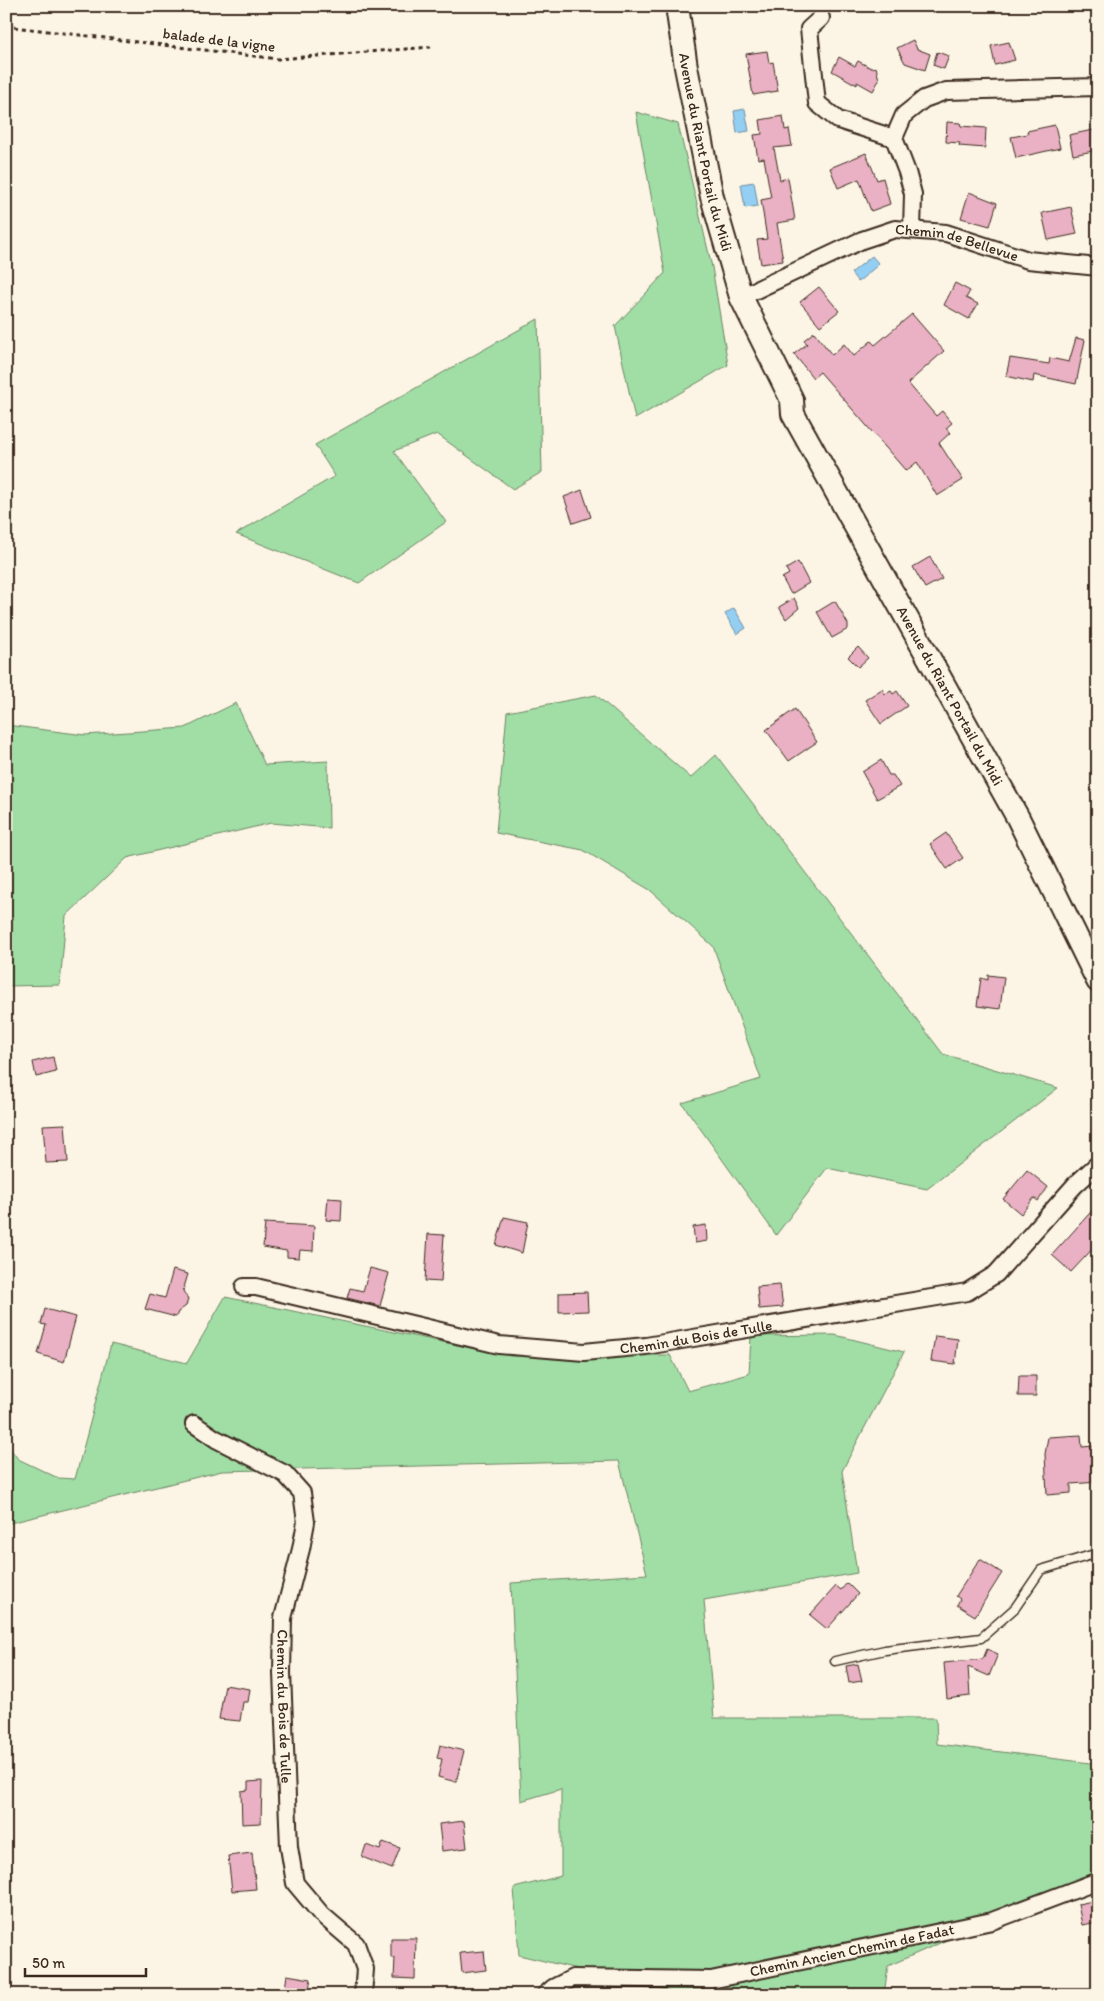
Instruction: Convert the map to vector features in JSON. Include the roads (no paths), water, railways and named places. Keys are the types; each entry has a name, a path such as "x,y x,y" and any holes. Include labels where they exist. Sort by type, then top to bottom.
{"main road":[{"name":"Avenue du Riant Portail du Midi","path":"677,6 686,67 712,197 741,297 792,400 793,414 1018,818 1098,981"}],"street":[{"path":"824,12 809,29 817,103 838,120 894,138"},
{"path":"912,230 913,194 894,138 904,115 924,99 946,92 1098,87"},
{"name":"Chemin de Bellevue","path":"741,297 862,240 896,228 946,233 1028,260 1098,267"},
{"name":"Chemin du Bois de Tulle","path":"244,1287 256,1287 499,1345 584,1352 646,1346 802,1318 967,1292 996,1274 1075,1185 1098,1164"},
{"name":"Chemin du Bois de Tulle","path":"194,1424 216,1439 285,1474 302,1493 306,1522 283,1618 282,1673 289,1847 295,1883 320,1914 356,1944 365,1969 363,1995"},
{"name":"Chemin Ancien Chemin de Fadat","path":"545,1995 553,1988 573,1978 711,1980 721,1978 992,1921 1098,1881"}],"lane":[{"path":"835,1660 885,1650 980,1638 1015,1608 1041,1570 1098,1553"}],"water":[{"path":"745,109 749,131 737,133 734,111"},
{"path":"754,182 758,206 745,208 741,184"},
{"path":"872,256 879,264 858,282 851,273"},
{"path":"734,608 746,628 737,634 725,614"}]}
